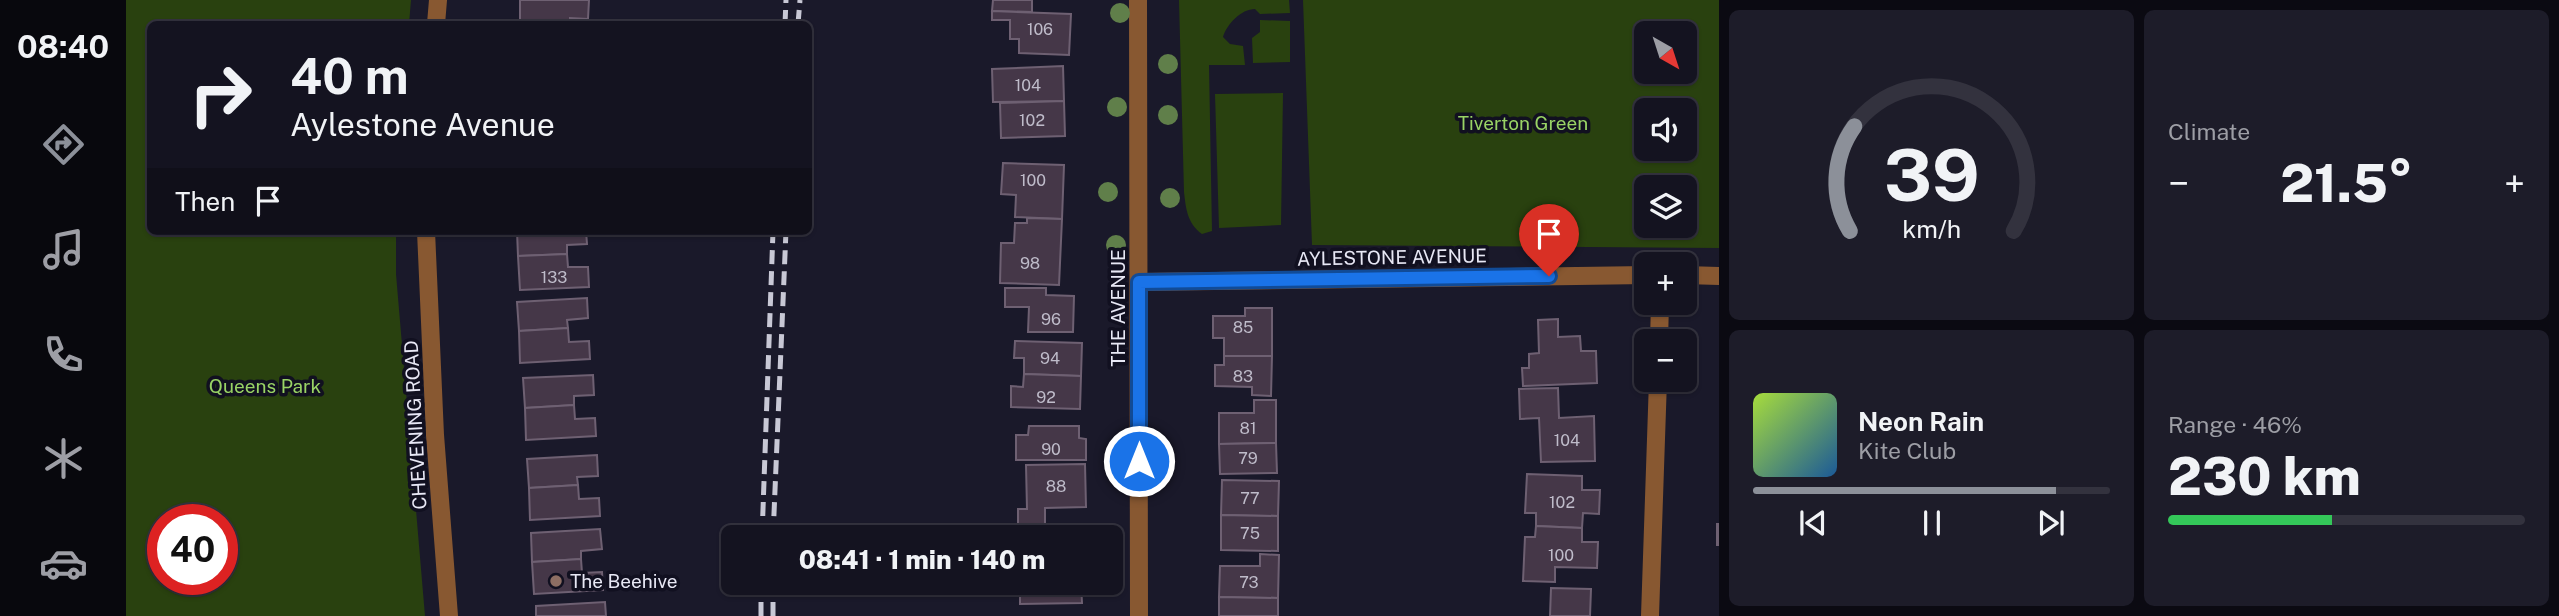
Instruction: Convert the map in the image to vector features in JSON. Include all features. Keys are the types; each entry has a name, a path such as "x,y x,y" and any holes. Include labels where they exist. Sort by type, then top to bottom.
{"street":[{"path":"436,21 438,0"},
{"name":"THE AVENUE","path":"1138,0 1139,616"},
{"name":"CHEVENING ROAD","path":"426,235 435,435 449,616"},
{"name":"AYLESTONE AVENUE","path":"1139,282 1634,275"},
{"path":"1697,275 1719,276"},
{"path":"1650,616 1658,392"}],"green space":[{"name":"Queens Park","path":"126,0 411,0 409,21 147,21 147,235 396,235 396,274 425,616 126,616"},
{"path":"1179,0 1289,0 1290,13 1260,14 1255,9 1250,10 1240,14 1228,27 1223,37 1230,44 1243,46 1245,65 1209,65 1212,231 1202,234 1190,220 1184,192"},
{"name":"Tiverton Green","path":"1303,0 1719,0 1719,248 1312,245"},
{"path":"1260,20 1290,21 1290,62 1253,63 1252,38 1260,32"},
{"path":"1283,93 1281,225 1219,228 1215,94"}],"building":[{"path":"520,0 589,0 588,19 520,21"},
{"path":"993,0 1032,0 1032,12 992,11"},
{"path":"992,11 1071,14 1069,55 1019,53 1019,39 1010,39 1010,20 992,20"},
{"path":"1063,66 1064,101 993,102 992,69"},
{"path":"1064,101 1065,136 1001,138 1000,103"},
{"path":"1003,163 1064,165 1062,219 1015,217 1016,195 1001,194"},
{"path":"1027,218 1062,219 1059,285 1000,283 1001,243 1014,243 1015,223 1027,223"},
{"path":"517,235 586,235 587,244 567,245 567,254 518,256"},
{"path":"567,254 568,267 588,267 589,287 520,290 518,256"},
{"path":"1005,288 1046,288 1046,295 1074,296 1073,332 1028,332 1029,307 1005,307"},
{"path":"587,298 588,318 567,320 568,328 519,331 517,302"},
{"path":"1245,308 1272,308 1272,356 1224,356 1224,338 1213,338 1213,316 1245,316"},
{"path":"1558,319 1558,337 1580,336 1581,351 1596,351 1597,383 1523,386 1522,368 1529,368 1529,354 1539,353 1538,320"},
{"path":"568,328 569,342 589,341 590,359 520,363 519,331"},
{"path":"1015,341 1082,343 1081,376 1024,374 1024,358 1014,358"},
{"path":"1224,356 1272,356 1271,396 1252,395 1252,387 1215,386 1215,365 1224,365"},
{"path":"1024,374 1081,376 1080,409 1011,407 1011,386 1023,387"},
{"path":"593,375 594,395 574,396 574,405 525,408 523,378"},
{"path":"1558,388 1559,418 1594,416 1595,461 1541,462 1539,418 1520,419 1519,389"},
{"path":"1254,400 1276,400 1276,443 1219,444 1219,413 1254,413"},
{"path":"574,405 575,419 595,418 596,436 526,440 525,408"},
{"path":"1029,426 1079,426 1079,438 1086,439 1086,460 1016,460 1016,435 1028,435"},
{"path":"1276,443 1277,473 1220,474 1219,444"},
{"path":"597,455 598,476 577,477 578,485 529,488 527,459"},
{"path":"1085,464 1086,507 1045,508 1045,525 1018,525 1018,509 1027,509 1026,465"},
{"path":"1527,474 1582,476 1582,490 1600,490 1599,514 1583,513 1582,528 1536,526 1536,513 1525,513"},
{"path":"1222,480 1279,481 1278,516 1221,515"},
{"path":"578,485 579,499 599,498 600,516 530,520 529,488"},
{"path":"1221,515 1278,516 1278,551 1221,550"},
{"path":"1719,524 1719,545 1717,545"},
{"path":"1536,526 1582,528 1582,542 1598,542 1597,568 1555,567 1555,582 1523,581 1525,537 1535,537"},
{"path":"600,529 602,549 581,551 581,559 532,562 531,533"},
{"path":"1260,554 1279,555 1278,598 1219,597 1220,566 1260,566"},
{"path":"581,559 582,573 602,572 603,590 534,594 532,562"},
{"path":"1551,588 1591,589 1590,616 1550,616"},
{"path":"1020,595 1082,595 1082,603 1020,604"},
{"path":"1219,597 1278,598 1278,616 1219,616"},
{"path":"605,602 606,616 536,616 536,606"}],"railway":[{"path":"785,21 786,0"},
{"path":"798,21 800,0"},
{"path":"762,525 773,235"},
{"path":"774,525 786,235"},
{"path":"761,595 761,616"},
{"path":"773,595 773,616"}],"place":[{"name":"The Beehive","path":"556,581"}],"route":[{"path":"1139,461 1139,282 1549,276"}]}
